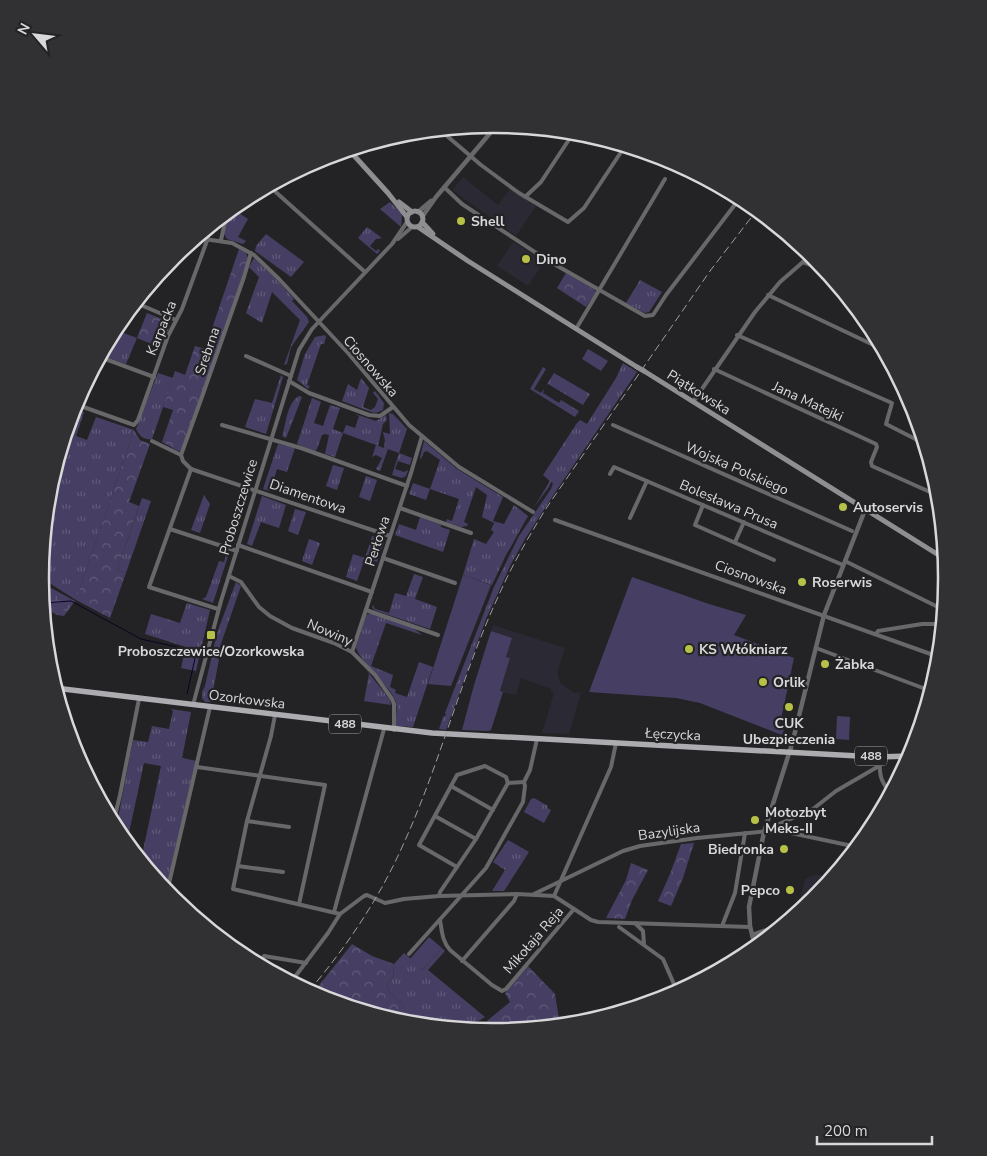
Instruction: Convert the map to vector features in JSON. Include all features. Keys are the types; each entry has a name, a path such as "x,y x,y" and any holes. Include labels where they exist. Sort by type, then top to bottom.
{"main road":[{"name":"Piątkowska","path":"354,156 388,193 415,227 937,554"},
{"name":"Piątkowska","path":"388,193 418,216 442,243"},
{"path":"408,220 418,216"},
{"path":"415,227 418,216"},
{"name":"Ozorkowska","path":"63,689 275,716 436,734"},
{"name":"Łęczycka","path":"436,734 880,757 900,756"}],"street":[{"path":"418,216 490,133"},
{"path":"447,136 470,156 525,196 568,222 584,208 621,152"},
{"path":"525,196 541,182 569,140"},
{"path":"576,329 664,179"},
{"path":"444,187 462,204 547,260 598,291 645,316 653,315 666,294 735,204"},
{"path":"275,191 365,272"},
{"path":"392,244 408,220"},
{"path":"221,240 225,224"},
{"path":"392,244 415,227"},
{"name":"Ciosnowska","path":"208,238 234,244 251,253 279,279 348,353 393,407 422,436 459,468 533,512"},
{"name":"Karpacka","path":"83,407 134,425 138,420 168,336 185,302 208,238"},
{"name":"Proboszczewice","path":"193,705 218,609 300,347 318,322 392,244"},
{"name":"Srebrna","path":"181,455 220,348 251,253"},
{"path":"693,402 737,335 768,295 803,262 808,264"},
{"path":"768,295 871,344"},
{"path":"142,306 176,320"},
{"path":"737,335 892,403 886,424 916,440"},
{"path":"246,356 290,378 309,393 369,416 380,416 393,407"},
{"path":"106,359 154,377"},
{"name":"Jana Matejki","path":"714,370 876,444 877,447 871,462 872,466 930,492"},
{"path":"222,424 407,486"},
{"name":"Wojska Polskiego","path":"613,425 852,531"},
{"name":"Perłowa","path":"352,652 422,436"},
{"path":"152,441 181,455 183,461 191,469 149,588 218,609"},
{"name":"Bolesława Prusa","path":"610,474 614,467 844,563 937,607"},
{"name":"Diamentowa","path":"191,469 390,536"},
{"path":"630,518 648,481"},
{"path":"704,505 695,525 774,560"},
{"path":"400,508 471,533"},
{"path":"753,939 749,907 764,832 790,752 824,615 865,510"},
{"name":"Ciosnowska","path":"555,520 931,654"},
{"path":"735,542 744,522"},
{"path":"170,529 237,550"},
{"path":"238,545 372,592"},
{"path":"384,558 455,583"},
{"name":"Nowiny","path":"229,576 241,582 259,607 270,616 292,628 334,643 352,652 375,675 392,699 394,704 394,730"},
{"path":"366,610 438,635"},
{"path":"876,634 878,631 922,624 935,624"},
{"path":"816,648 924,688"},
{"path":"116,812 139,699"},
{"path":"169,882 210,707"},
{"path":"275,716 247,821 233,889 340,914 296,976"},
{"path":"334,912 384,729"},
{"path":"409,954 486,868 524,802 526,786 524,782 530,770 537,739"},
{"path":"554,896 611,767 616,744"},
{"path":"880,757 879,766 882,783 886,787"},
{"path":"439,896 476,839 508,784 506,777 485,766 457,775 419,845 457,867"},
{"path":"775,832 777,825 813,809 836,791 879,766"},
{"path":"197,767 325,785 298,904"},
{"path":"508,784 524,782"},
{"path":"451,786 493,810"},
{"path":"435,816 476,839"},
{"path":"247,821 290,827"},
{"name":"Bazylijska","path":"340,914 367,895 385,903 404,899 439,896 533,894 609,858 640,846 764,832 790,833 849,845"},
{"path":"722,926 735,893 745,833"},
{"path":"238,866 283,872"},
{"path":"462,961 514,901 517,894"},
{"name":"Mikołaja Reja","path":"440,920 445,945 492,986 502,991 574,909 554,896 533,894"},
{"path":"574,909 591,920 598,922 750,927"},
{"path":"635,923 643,931 644,944"},
{"path":"619,927 663,959 675,984"},
{"path":"752,935 765,931"},
{"path":"264,956 306,963"}],"shaded area":[{"path":"463,177 498,205 510,189 536,206 516,236 452,190"},
{"path":"513,242 542,260 542,265 528,286 497,266"},
{"path":"493,625 565,648 557,672 560,683 574,693 581,692 569,734 542,733 554,693 551,692 551,689 521,678 516,695 500,692 510,658 506,657 512,638 491,631"},
{"path":"817,874 823,876 800,899 805,879"}],"green space":[{"path":"390,202 402,214 401,227 380,209"},
{"path":"239,213 248,219 238,237 246,241 243,244 227,239 224,234 227,222"},
{"path":"367,227 382,238 376,239 370,246 376,251 378,249 380,251 377,254 358,238"},
{"path":"266,234 304,262 291,277 255,251 256,246"},
{"path":"239,249 246,253 248,258 243,276 183,446 178,451 162,442 173,410 163,407 175,371 185,375 195,346 205,349"},
{"path":"254,258 294,299 292,301 307,317 309,322 291,347 287,364 284,365 300,320 272,292 262,323 246,313 259,277 249,267"},
{"path":"566,273 595,290 596,292 586,307 557,288"},
{"path":"640,280 662,292 649,312 645,313 626,303"},
{"path":"147,313 169,322 170,325 161,348 137,338"},
{"path":"123,333 137,338 126,364 107,357"},
{"path":"325,335 324,344 321,344 307,385 310,386 308,389 297,380 305,354 315,337"},
{"path":"588,349 608,361 601,371 582,359"},
{"path":"623,363 637,372 558,488 511,564 486,619 446,730 439,729 494,587 519,536 551,489 553,483 551,482 534,507 550,481 543,475 577,423 580,420 587,424 616,378"},
{"path":"543,367 546,369 534,389 541,393 544,389 543,393 559,403 561,400 579,411 575,417 530,389"},
{"path":"158,373 173,378 152,439 146,439 140,436 136,429"},
{"path":"554,373 590,394 583,405 548,384 546,386"},
{"path":"281,375 283,377 266,434 245,427 255,399 272,403"},
{"path":"361,378 369,388 363,407 371,410 375,407 378,399 373,393 375,391 384,403 383,410 376,413 371,412 342,401 348,384 357,390"},
{"path":"299,396 302,397 286,438 282,436 288,412 292,403"},
{"path":"312,398 321,402 314,423 323,426 330,405 340,408 333,429 343,433 335,457 325,454 329,435 322,435 315,451 297,444"},
{"path":"82,411 84,412 76,436 87,440 96,417 134,430 76,600 49,583 49,578 50,549 57,491 72,435"},
{"path":"389,413 393,414 407,429 399,453 388,449 380,471 376,469 382,458 376,455 372,457 376,445 343,433 346,425 355,428 359,416 355,414 376,421 386,415 387,420 383,424 378,446 384,448 383,432 390,434"},
{"path":"134,430 140,440 150,444 129,502 139,506 117,570 126,573 110,618 76,600"},
{"path":"424,441 457,469 503,497 493,521 504,524 514,505 528,516 492,585 463,575 474,539 486,544 494,532 491,530 494,523 482,517 487,495 476,487 464,522 468,524 467,526 461,527 446,522 447,519 452,521 459,499 430,489 440,460 427,451 420,458"},
{"path":"278,444 295,448 287,472 277,469 270,491 263,489"},
{"path":"399,453 412,458 410,465 398,461 395,469 404,472 408,470 406,476 402,478 392,475"},
{"path":"333,465 344,468 337,490 326,486"},
{"path":"366,476 377,480 370,501 359,497"},
{"path":"413,483 430,489 426,500 409,494"},
{"path":"204,495 210,504 200,533 191,530"},
{"path":"262,496 286,505 279,528 261,522 252,546 247,544"},
{"path":"142,498 151,501 126,573 117,570"},
{"path":"295,509 306,512 298,535 288,531"},
{"path":"420,517 450,530 443,552 395,535 399,524 416,530"},
{"path":"372,536 383,539 384,542 377,562 365,558"},
{"path":"309,539 320,543 312,565 302,561"},
{"path":"227,551 229,553 213,603 202,599 206,597 219,561 224,562"},
{"path":"353,554 365,558 357,581 346,577"},
{"path":"414,574 423,577 415,599 437,607 430,629 374,610 372,607 373,605 375,609 389,613 395,593 406,596"},
{"path":"463,575 491,585 451,686 428,684"},
{"name":"KS Włókniarz","path":"632,577 746,615 734,635 794,658 780,724 785,727 782,735 700,703 676,698 589,692"},
{"path":"236,582 241,586 216,658 219,659 211,702 205,702 202,698 202,692 217,633"},
{"path":"51,588 75,601 64,616 50,611 49,590"},
{"path":"187,603 210,610 196,671 181,668 186,647 145,634 151,614 180,623"},
{"path":"371,613 412,627 422,635 386,623 371,666 393,675 390,687 396,690 395,693 407,697 419,662 433,667 413,727 396,726 397,705 393,695 362,659 356,647 366,615"},
{"path":"491,631 512,638 506,657 510,658 500,691 503,692 491,730 462,730 474,685"},
{"path":"365,668 390,700 391,705 364,701 369,674"},
{"path":"171,709 191,712 182,758 197,761 168,881 143,851 161,766 144,763 129,832 118,816 133,740 148,742 152,726 169,729 173,711"},
{"path":"837,716 850,717 849,740 836,739"},
{"path":"534,798 548,806 547,808 551,810 544,823 524,812 531,799"},
{"path":"508,840 529,852 504,891 492,891 505,870 493,862"},
{"path":"694,843 683,878 671,906 658,901 681,844"},
{"path":"631,863 648,870 632,900 625,919 606,918 626,880"},
{"path":"429,937 442,948 423,969 410,959"},
{"path":"352,944 372,956 394,964 393,977 388,982 387,989 404,1006 397,1012 378,1008 318,987"},
{"path":"442,948 445,951 428,970 485,1017 474,1022 464,1022 397,1012 404,1006 387,989 388,982 393,977 394,964 404,953 423,969"},
{"path":"528,966 555,994 559,1018 523,1022 487,1023 510,1002 505,993"}],"waterway":[{"path":"50,602 71,601 141,639 186,649 196,654 187,694"}],"railway":[{"path":"314,985 361,921 394,865 428,783 485,627 503,585 527,540 547,507 710,271 752,216"}],"place":[{"name":"Shell","path":"461,221"},
{"name":"Dino","path":"526,259"},
{"name":"Autoservis","path":"843,507"},
{"name":"Roserwis","path":"802,582"},
{"name":"Proboszczewice/Ozorkowska","path":"211,635"},
{"name":"KS Włókniarz","path":"689,649"},
{"name":"Żabka","path":"825,664"},
{"name":"Orlik","path":"763,682"},
{"name":"CUK Ubezpieczenia","path":"789,707"},
{"name":"Motozbyt Meks-II","path":"755,820"},
{"name":"Biedronka","path":"784,849"},
{"name":"Pepco","path":"790,890"}]}
